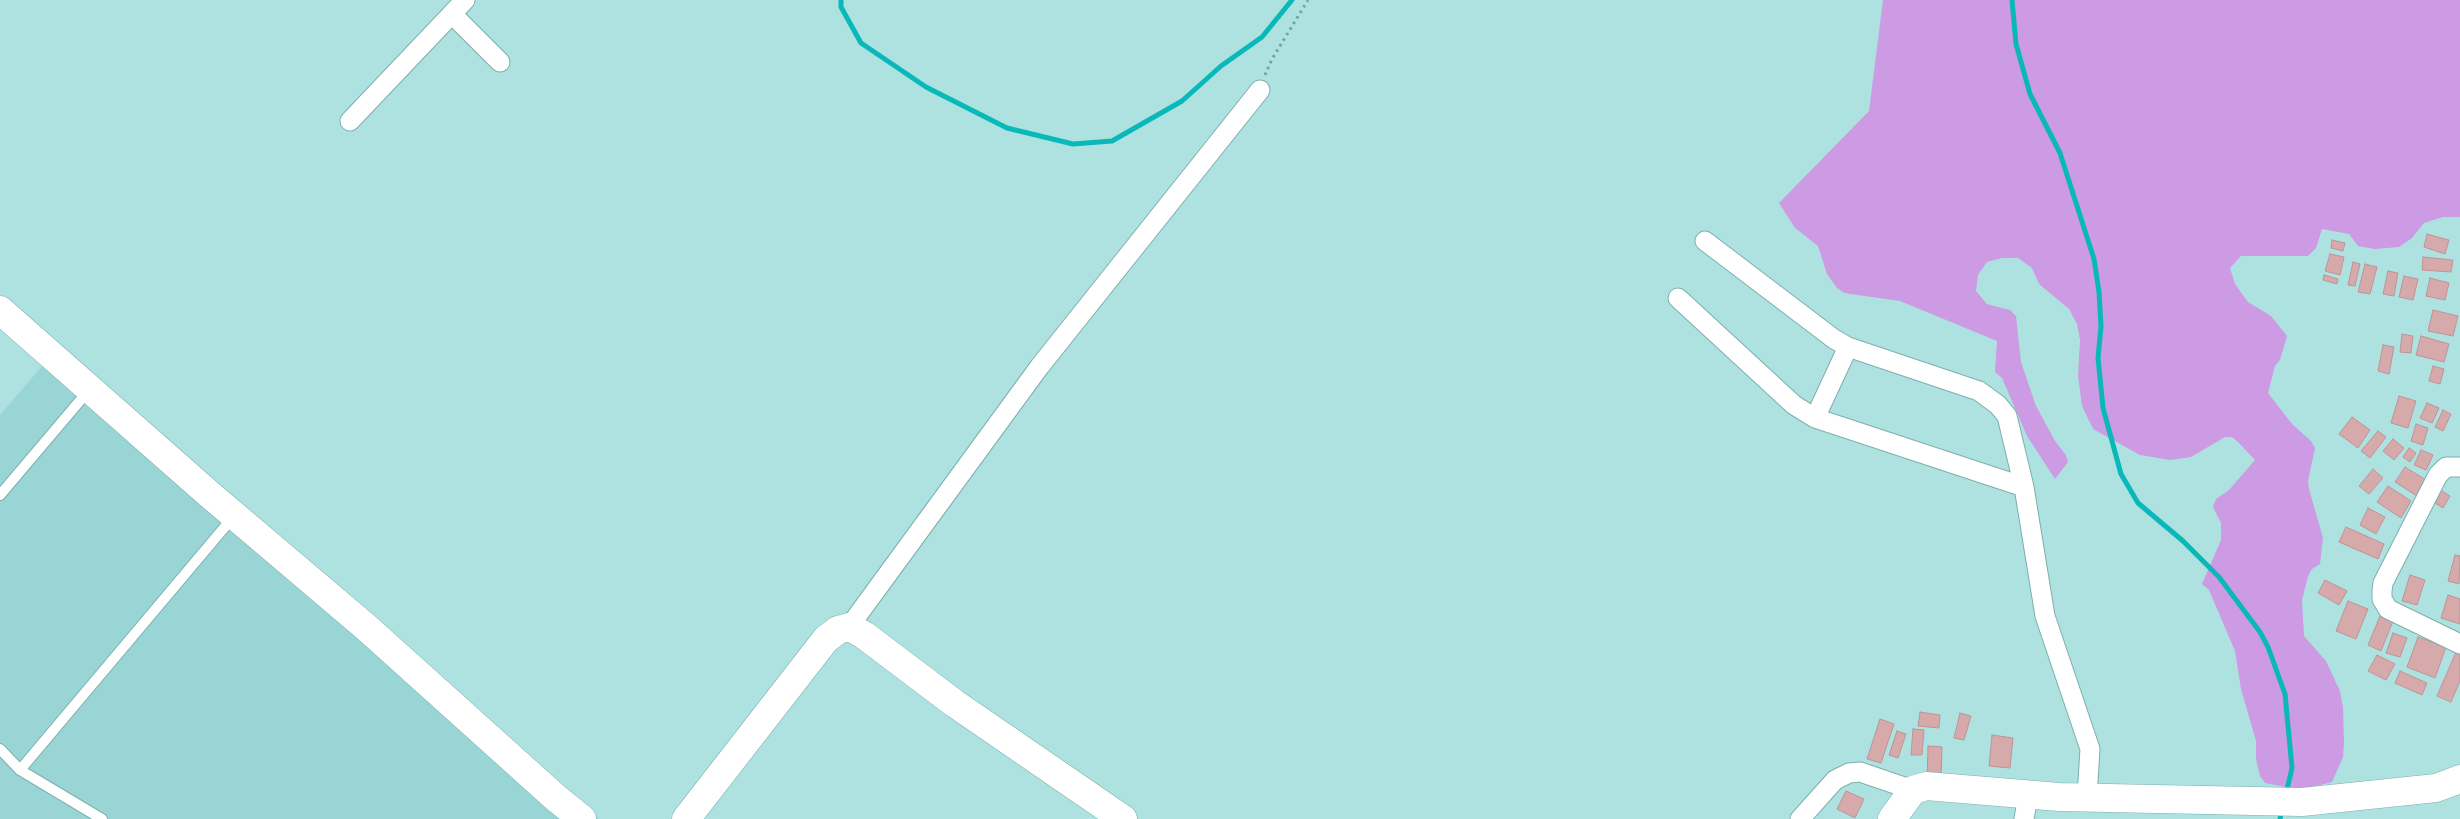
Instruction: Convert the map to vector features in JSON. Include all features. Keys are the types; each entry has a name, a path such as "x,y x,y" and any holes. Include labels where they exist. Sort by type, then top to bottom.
{"street":[{"path":"350,121 465,0"},
{"path":"452,14 500,62"},
{"path":"686,819 826,639 838,630 849,627 1040,366 1260,90"},
{"path":"1705,241 1834,339 1848,347 1979,391 1998,405 2007,416 2024,487 2045,616 2090,749 2088,796"},
{"path":"1678,298 1794,405 1815,418 2024,487"},
{"path":"0,310 234,516 367,628 556,798 582,819"},
{"path":"1815,418 1848,347"},
{"path":"2460,467 2446,467 2438,475 2383,583 2382,599 2388,609 2460,644"},
{"path":"849,627 864,635 954,703 1123,819"},
{"path":"1800,819 1835,780 1849,773 1860,772 1913,790 1933,786 2026,807 2088,796 2302,802 2436,788 2460,779"},
{"path":"1892,819 1913,790"}],"lane":[{"path":"0,495 90,389"},
{"path":"20,770 234,516"},
{"path":"0,749 20,770 102,819"}],"path":[{"path":"1260,90 1272,59 1308,0"}],"shaded area":[{"path":"1883,0 2460,0 2460,217 2443,217 2424,223 2412,238 2399,247 2375,249 2358,246 2349,234 2322,229 2316,248 2308,256 2241,256 2230,268 2235,284 2248,302 2271,316 2287,336 2280,360 2275,366 2268,393 2292,424 2311,441 2315,448 2308,481 2323,538 2320,564 2312,569 2308,576 2302,600 2304,636 2326,661 2340,691 2343,708 2343,757 2332,782 2301,790 2265,783 2260,776 2256,759 2256,741 2241,689 2235,651 2209,590 2202,584 2221,540 2221,523 2213,507 2216,499 2229,490 2255,460 2238,442 2232,437 2225,437 2191,457 2170,460 2140,455 2093,429 2082,406 2078,376 2080,340 2077,324 2069,309 2039,284 2032,268 2018,258 2002,258 1987,262 1978,275 1976,291 1987,304 2010,310 2016,316 2021,362 2036,406 2055,441 2066,455 2068,462 2055,479 2027,436 2002,378 1995,372 1997,341 1900,301 1844,293 1837,288 1827,274 1818,246 1795,228 1779,203 1869,111"},
{"path":"55,351 599,819 0,819 0,415"}],"building":[{"path":"2427,234 2449,240 2445,254 2424,247"},
{"path":"2332,240 2345,243 2343,251 2331,248"},
{"path":"2330,254 2344,257 2340,275 2325,271"},
{"path":"2423,257 2453,260 2451,272 2422,270"},
{"path":"2353,262 2360,264 2355,286 2348,285"},
{"path":"2365,264 2377,267 2370,294 2358,292"},
{"path":"2388,271 2398,273 2394,296 2383,294"},
{"path":"2324,275 2338,279 2337,284 2323,280"},
{"path":"2404,276 2418,279 2413,300 2399,297"},
{"path":"2430,278 2449,283 2445,300 2426,296"},
{"path":"2433,310 2458,316 2453,336 2428,331"},
{"path":"2402,334 2413,336 2411,353 2400,352"},
{"path":"2421,336 2449,344 2444,362 2416,355"},
{"path":"2383,345 2394,347 2389,374 2378,371"},
{"path":"2433,366 2444,369 2440,384 2429,381"},
{"path":"2399,396 2416,401 2408,428 2391,423"},
{"path":"2427,403 2439,408 2432,423 2420,418"},
{"path":"2443,410 2451,414 2443,431 2435,427"},
{"path":"2352,417 2370,430 2358,448 2339,434"},
{"path":"2416,424 2428,428 2423,445 2411,441"},
{"path":"2378,431 2386,437 2370,458 2361,451"},
{"path":"2393,439 2404,448 2394,460 2383,451"},
{"path":"2409,448 2416,453 2410,462 2403,457"},
{"path":"2421,450 2433,455 2426,470 2414,465"},
{"path":"2405,467 2426,480 2417,496 2395,482"},
{"path":"2373,469 2383,478 2369,494 2359,486"},
{"path":"2388,486 2411,501 2401,518 2377,502"},
{"path":"2439,489 2450,496 2443,508 2432,501"},
{"path":"2368,508 2385,517 2376,534 2360,525"},
{"path":"2346,527 2384,544 2378,559 2339,542"},
{"path":"2455,555 2460,556 2459,584 2448,581"},
{"path":"2410,575 2425,580 2417,605 2402,601"},
{"path":"2325,580 2347,591 2339,605 2318,593"},
{"path":"2448,595 2460,599 2460,624 2441,618"},
{"path":"2348,601 2368,609 2356,639 2336,631"},
{"path":"2380,616 2393,621 2381,651 2368,645"},
{"path":"2393,633 2407,638 2400,657 2386,653"},
{"path":"2418,637 2446,647 2435,678 2407,667"},
{"path":"2456,652 2460,654 2460,681 2451,702 2437,696"},
{"path":"2377,655 2395,664 2386,680 2368,671"},
{"path":"2400,671 2427,683 2422,695 2395,683"},
{"path":"1920,712 1940,715 1939,728 1918,726"},
{"path":"1960,713 1971,716 1964,740 1954,738"},
{"path":"1880,719 1894,724 1881,763 1867,759"},
{"path":"1913,729 1924,730 1922,755 1911,755"},
{"path":"1897,731 1906,734 1898,758 1889,755"},
{"path":"1992,735 2013,738 2010,768 1989,766"},
{"path":"1928,746 1942,747 1941,781 1927,781"},
{"path":"1846,791 1864,799 1855,818 1837,809"}],"waterway":[{"path":"841,0 841,7 861,43 926,87 1007,128 1073,144 1112,141 1182,101 1221,66 1262,37 1292,0"},
{"path":"2012,0 2016,44 2030,94 2060,153 2094,259 2099,292 2101,326 2098,358 2103,408 2121,474 2138,503 2183,541 2219,577 2260,632 2268,647 2285,694 2292,768 2286,794"},
{"path":"2280,819 2282,809"}]}
